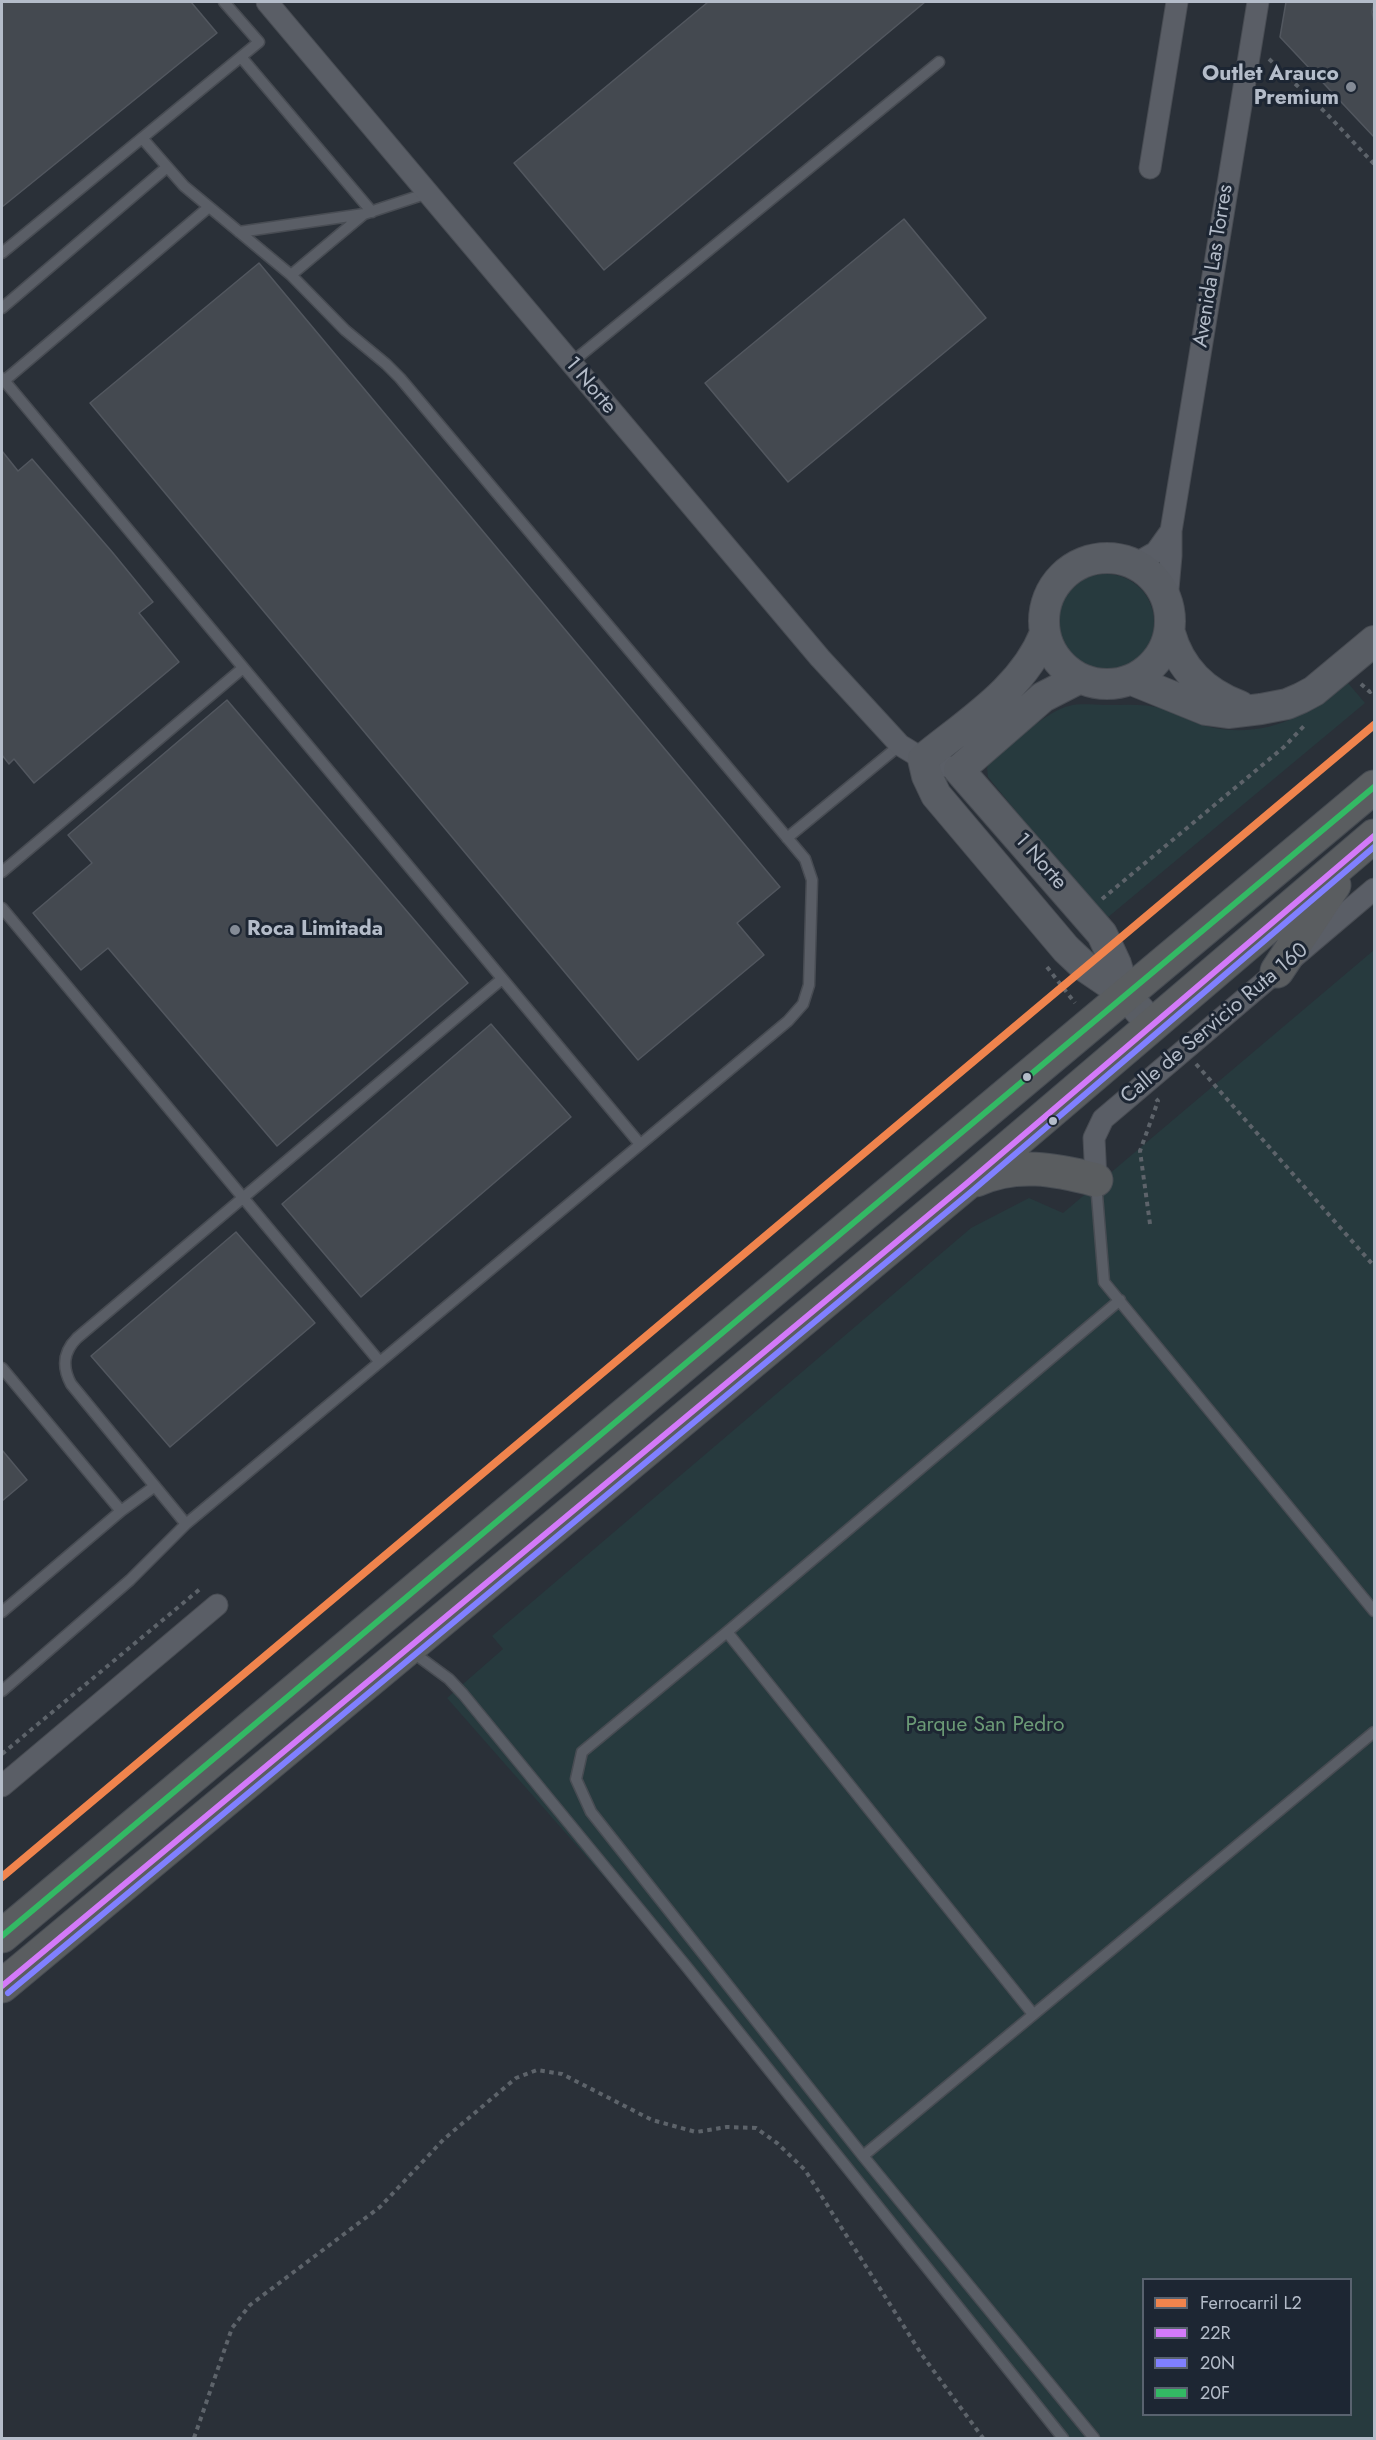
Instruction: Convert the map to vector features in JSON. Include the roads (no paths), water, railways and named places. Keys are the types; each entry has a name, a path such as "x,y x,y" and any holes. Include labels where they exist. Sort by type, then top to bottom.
{"highway":[{"path":"2,1936 1374,787"},
{"path":"1277,971 1366,844"},
{"path":"2,1986 966,1184 1366,844"},
{"path":"966,1184 994,1173 1028,1168 1065,1172 1096,1180"}],"street":[{"name":"1 Norte","path":"267,2 812,649 912,752 936,795 1056,937 1084,966 1125,994 1153,1026"},
{"path":"1150,168 1177,2"},
{"name":"Avenida Las Torres","path":"1167,600 1171,531 1258,2"},
{"name":"Avenida Las Torres","path":"1135,564 1156,552 1171,531"},
{"path":"1170,633 1160,656 1148,670 1132,680 1106,685 1080,678 1057,660 1045,633 1044,619 1050,592 1068,570 1080,563 1108,558 1135,564 1154,579 1167,600 1170,611 1170,633 1182,663 1200,682 1230,703 1248,710"},
{"path":"912,752 1020,676 1039,648 1045,633"},
{"path":"1132,680 1206,710 1228,713 1274,707 1301,698 1326,681 1374,641"},
{"path":"912,752 959,770 1043,697 1080,678"},
{"name":"1 Norte","path":"959,770 1085,913 1109,946 1125,994"},
{"name":"Calle de Servicio Ruta 160","path":"1096,1180 1094,1148 1097,1128 1103,1119 1374,889"},
{"path":"2,1786 217,1605"}],"lane":[{"path":"2,253 259,42 224,2"},
{"path":"241,57 368,213"},
{"path":"571,363 939,62"},
{"path":"2,1690 130,1580 186,1524 788,1021 803,1004 809,985 812,880 805,859 400,378 345,330 291,275 166,168 142,138"},
{"path":"2,308 166,168"},
{"path":"239,232 368,213 428,193"},
{"path":"209,207 3,379 640,1144"},
{"path":"291,275 368,213"},
{"path":"2,872 243,668"},
{"path":"787,838 912,752"},
{"path":"2,908 379,1361"},
{"path":"186,1524 71,1384 67,1376 65,1357 68,1350 77,1338 502,979"},
{"path":"1096,1180 1104,1282 1374,1611"},
{"path":"1094,2439 863,2156 591,1812 576,1779 582,1752 1120,1300"},
{"path":"2,1368 121,1511"},
{"path":"2,1612 121,1511 155,1486"},
{"path":"727,1632 1033,2014"},
{"path":"406,1648 449,1679 463,1694 694,1975 1063,2439"},
{"path":"863,2156 1374,1732"}],"rail line":[{"name":"L2","path":"2,1877 1374,725"}],"place":[{"name":"Outlet Arauco Premium","path":"1351,87"},
{"name":"Roca Limitada","path":"235,930"}],"park label":[{"name":"Parque San Pedro","path":"985,1726"}]}
